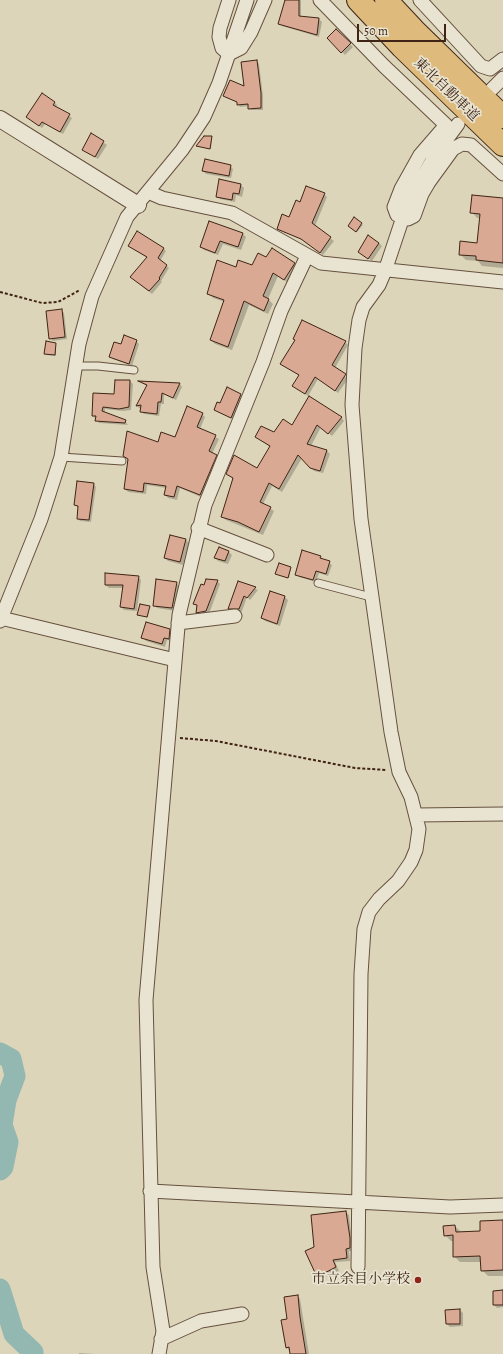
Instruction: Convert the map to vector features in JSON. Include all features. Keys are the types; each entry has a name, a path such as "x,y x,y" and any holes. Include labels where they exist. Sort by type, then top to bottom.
{"highway":[{"name":"東北自動車道","path":"358,0 412,57 503,144"},
{"name":"東北自動車道","path":"386,0 414,30 503,117"}],"street":[{"path":"229,0 220,28 219,37 222,48 229,54"},
{"path":"175,660 1,620 4,600 41,519 61,457 79,344 96,287 127,217 182,150 204,117 219,83 247,0"},
{"path":"229,54 241,48 258,19 265,0"},
{"path":"320,0 384,66 446,125 420,155 401,189 394,207 397,215 402,218 410,219 414,216 422,194 457,146 462,144 471,144 503,174"},
{"path":"420,0 481,66 490,69 503,59"},
{"path":"492,89 503,78"},
{"path":"0,118 138,205"},
{"path":"358,1267 360,974 364,929 369,912 379,899 398,881 411,862 419,838 416,815 411,797 398,770 371,597 356,472 352,406 355,348 359,320 363,307 379,285 385,271 408,202 420,181 458,124"},
{"path":"148,192 162,198 232,214 321,263 385,271 503,282"},
{"path":"159,1354 163,1331 153,1267 146,1000 181,600 205,505 263,362 281,311 307,256"},
{"path":"198,528 267,555"},
{"path":"178,623 236,616"},
{"path":"416,815 503,814"},
{"path":"150,1191 450,1207 503,1205"},
{"path":"161,1339 201,1321 242,1314"}],"lane":[{"path":"76,366 98,366 134,370"},
{"path":"61,457 122,461"},
{"path":"318,583 371,597"}],"path":[{"path":"0,292 42,303 58,302 86,287 96,287"},
{"path":"168,737 216,741 355,768 398,770"}],"building":[{"path":"285,0 299,0 299,16 319,18 317,35 278,24"},
{"path":"336,29 351,43 341,53 327,38"},
{"path":"257,60 261,93 261,108 248,109 248,104 237,105 237,102 223,96 230,80 244,86 241,62"},
{"path":"42,93 55,102 53,105 70,114 60,132 42,122 39,126 26,117"},
{"path":"91,133 104,141 95,157 82,150"},
{"path":"204,136 212,136 210,149 196,146"},
{"path":"205,159 231,165 229,176 202,171"},
{"path":"219,179 241,184 239,194 233,193 232,200 216,197"},
{"path":"306,186 325,193 312,223 331,237 320,253 301,239 277,229 282,214 289,217 296,200 300,202"},
{"path":"472,195 503,198 503,263 476,260 476,256 459,255 460,241 477,243 480,214 470,213"},
{"path":"354,217 362,223 356,232 348,226"},
{"path":"209,221 243,233 238,247 220,241 215,253 200,247"},
{"path":"137,231 164,248 158,258 167,265 159,278 160,279 149,291 130,277 147,257 128,246"},
{"path":"368,235 379,243 368,259 358,252"},
{"path":"272,248 295,263 284,280 273,273 263,296 269,299 264,311 244,301 228,347 210,340 224,300 207,294 217,260 236,267 238,260 252,265 258,253 266,257"},
{"path":"62,309 65,337 49,339 46,311"},
{"path":"302,320 346,341 332,365 346,374 335,391 315,377 305,394 292,386 299,375 280,364 295,340 293,339"},
{"path":"124,335 137,340 129,364 109,357 114,342 121,344"},
{"path":"46,341 56,343 55,355 44,354"},
{"path":"115,380 130,380 129,407 119,409 103,407 102,411 126,420 125,423 95,421 96,416 92,416 93,393 114,394"},
{"path":"138,381 180,383 173,398 162,393 161,402 158,402 157,414 140,412 141,405 136,406 147,385"},
{"path":"227,387 241,394 231,418 214,410 217,402 220,403"},
{"path":"309,396 342,417 328,434 317,425 307,444 327,450 320,471 310,468 298,455 279,489 269,483 260,502 271,507 259,532 238,522 221,517 233,478 226,474 234,455 257,468 270,446 255,437 261,426 274,432 283,419 292,425"},
{"path":"187,406 203,413 197,427 216,435 209,451 217,455 200,495 177,486 174,497 164,495 166,486 144,483 143,492 124,489 128,459 123,456 127,431 158,442 161,432 175,437"},
{"path":"77,481 94,483 89,520 77,519 78,506 74,505"},
{"path":"170,535 186,539 180,562 164,558"},
{"path":"219,547 229,551 225,561 214,558"},
{"path":"302,550 321,556 320,558 330,561 326,574 316,571 313,580 295,575"},
{"path":"279,563 291,567 288,578 275,574"},
{"path":"105,573 139,576 134,609 120,607 123,585 105,585"},
{"path":"156,579 177,582 172,608 153,606"},
{"path":"206,579 218,580 206,611 196,613 197,605 193,604 201,584 204,585"},
{"path":"238,581 256,587 247,598 244,596 239,609 228,609"},
{"path":"270,591 285,596 277,624 261,618"},
{"path":"140,604 150,606 147,617 137,615"},
{"path":"146,622 170,629 169,639 164,638 162,644 141,638"},
{"path":"346,1211 350,1238 350,1248 346,1249 347,1258 333,1260 336,1267 317,1277 305,1251 314,1247 311,1215"},
{"path":"503,1220 503,1270 481,1271 480,1256 453,1257 453,1235 444,1236 443,1226 455,1225 456,1232 480,1231 480,1221"},
{"path":"503,1290 503,1305 493,1305 493,1291"},
{"path":"298,1295 306,1354 290,1354 289,1347 286,1348 281,1320 287,1319 284,1297"},
{"path":"460,1309 460,1324 446,1324 445,1310"}],"waterway":[{"path":"0,1053 11,1059 15,1076 6,1100 2,1125 8,1142 3,1167 0,1170"},
{"path":"0,1289 14,1334 33,1352 33,1354"}],"place":[{"name":"市立余目小学校","path":"418,1280"}]}
